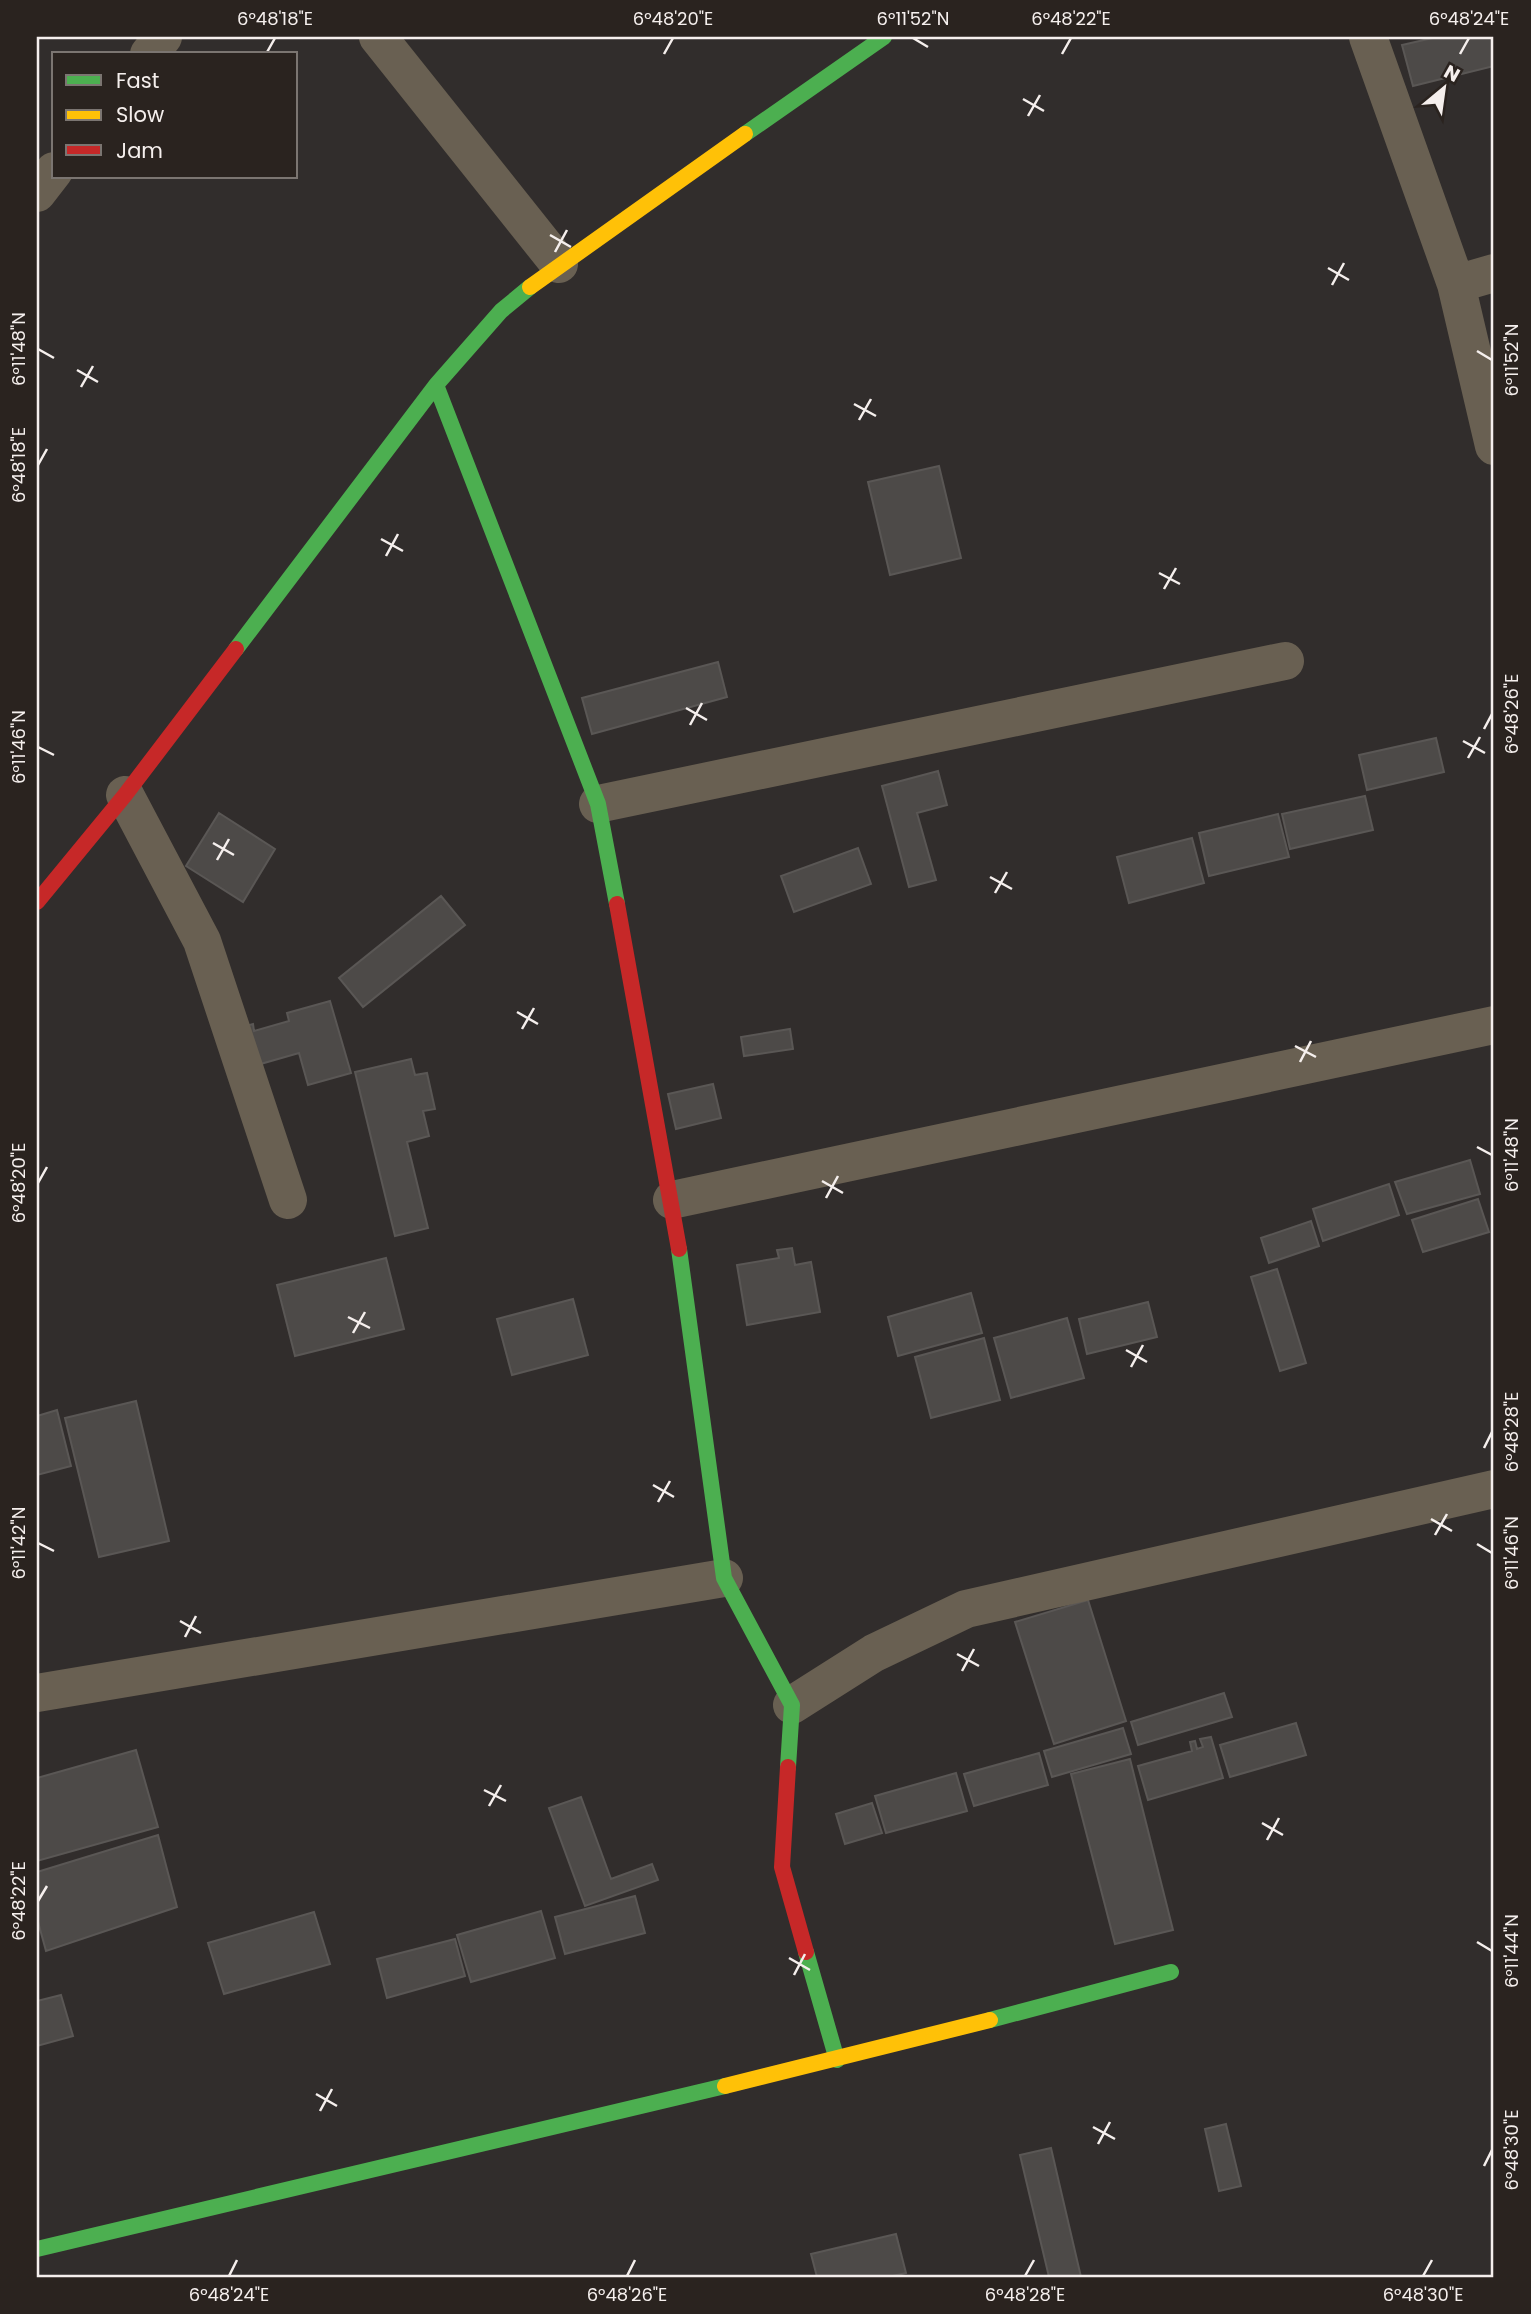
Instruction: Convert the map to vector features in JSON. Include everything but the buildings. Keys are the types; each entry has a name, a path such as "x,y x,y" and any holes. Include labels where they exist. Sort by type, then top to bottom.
{"street":[{"path":"151,52 163,37"},
{"path":"378,37 559,264"},
{"path":"37,902 124,796 436,385 501,311 559,264 884,37"},
{"path":"1368,37 1457,284 1494,446"},
{"path":"37,193 52,174"},
{"path":"1457,284 1494,273"},
{"path":"436,385 598,804 672,1200 724,1578 792,1706 782,1867 836,2060"},
{"path":"598,804 1285,661"},
{"path":"124,796 202,941 288,1200"},
{"path":"672,1200 1494,1024"},
{"path":"792,1706 874,1653 966,1609 1494,1489"},
{"path":"37,1693 724,1578"},
{"path":"37,2249 836,2060 1171,1972"}],"traffic: fast":[{"path":"745,134 884,37"},
{"path":"236,649 436,385 501,311 530,287"},
{"path":"436,385 598,804 617,904"},
{"path":"679,1249 724,1578 792,1705 788,1767"},
{"path":"806,1952 837,2060"},
{"path":"990,2020 1171,1972"},
{"path":"37,2249 725,2086"}],"traffic: slow":[{"path":"530,287 745,134"},
{"path":"725,2086 990,2020"}],"traffic: jam":[{"path":"37,902 125,795 236,649"},
{"path":"617,904 679,1249"},
{"path":"788,1767 782,1867 806,1952"}]}
